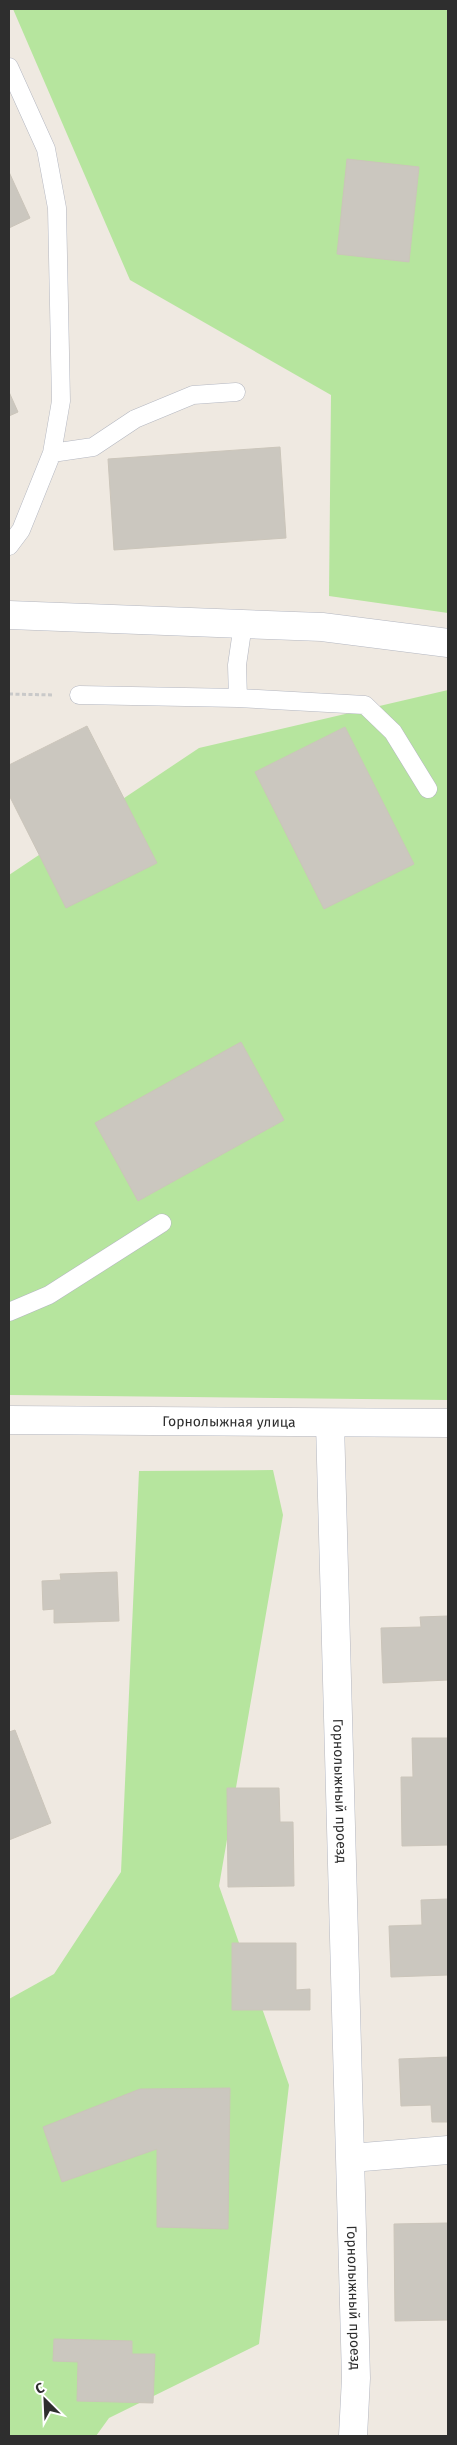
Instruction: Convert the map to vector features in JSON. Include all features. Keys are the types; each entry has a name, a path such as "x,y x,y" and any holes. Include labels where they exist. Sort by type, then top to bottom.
{"street":[{"path":"9,615 322,627 448,643"},
{"name":"Горнолыжная улица","path":"9,1420 448,1423"},
{"name":"Горнолыжный проезд","path":"330,1423 356,2378 353,2436"},
{"path":"351,2158 448,2150"}],"lane":[{"path":"9,67 46,149 57,208 60,401 52,453 9,546"},
{"path":"52,453 93,447 135,419 193,395 236,392"},
{"path":"238,698 238,666 243,624"},
{"path":"79,695 238,698 364,705 393,732 428,790"},
{"path":"9,1312 49,1296 162,1223"}],"path":[{"path":"9,694 79,695"}],"green space":[{"path":"13,9 448,9 448,613 329,596 331,395 130,280"},
{"path":"448,690 448,1400 9,1395 9,875 199,748"},
{"path":"273,1470 283,1515 219,1886 289,2085 259,2344 109,2418 96,2436 9,2436 9,1999 54,1974 121,1872 139,1471"}],"building":[{"path":"347,159 419,167 409,262 337,254"},
{"path":"9,172 30,218 9,228"},
{"path":"9,392 18,412 9,416"},
{"path":"280,447 286,538 114,550 108,459"},
{"path":"87,726 157,863 66,908 9,795 9,765"},
{"path":"345,727 414,864 324,909 255,772"},
{"path":"241,1042 284,1120 138,1201 95,1123"},
{"path":"117,1572 119,1621 54,1623 54,1609 43,1610 42,1581 61,1580 60,1574"},
{"path":"448,1616 448,1680 383,1683 381,1628 421,1627 420,1617"},
{"path":"15,1730 51,1823 9,1840 9,1732"},
{"path":"412,1738 448,1738 448,1845 402,1846 401,1777 413,1777"},
{"path":"227,1788 279,1788 280,1822 293,1822 294,1886 228,1887"},
{"path":"448,1899 448,1975 391,1977 389,1926 422,1925 421,1900"},
{"path":"232,1943 296,1943 296,1990 310,1989 310,2010 232,2010"},
{"path":"448,2057 448,2122 432,2122 431,2105 401,2106 399,2059"},
{"path":"230,2088 228,2229 157,2227 157,2149 62,2182 43,2127 140,2089"},
{"path":"448,2223 448,2320 395,2321 394,2224"},
{"path":"54,2339 132,2341 132,2354 155,2354 153,2403 77,2401 78,2362 53,2361"}]}
